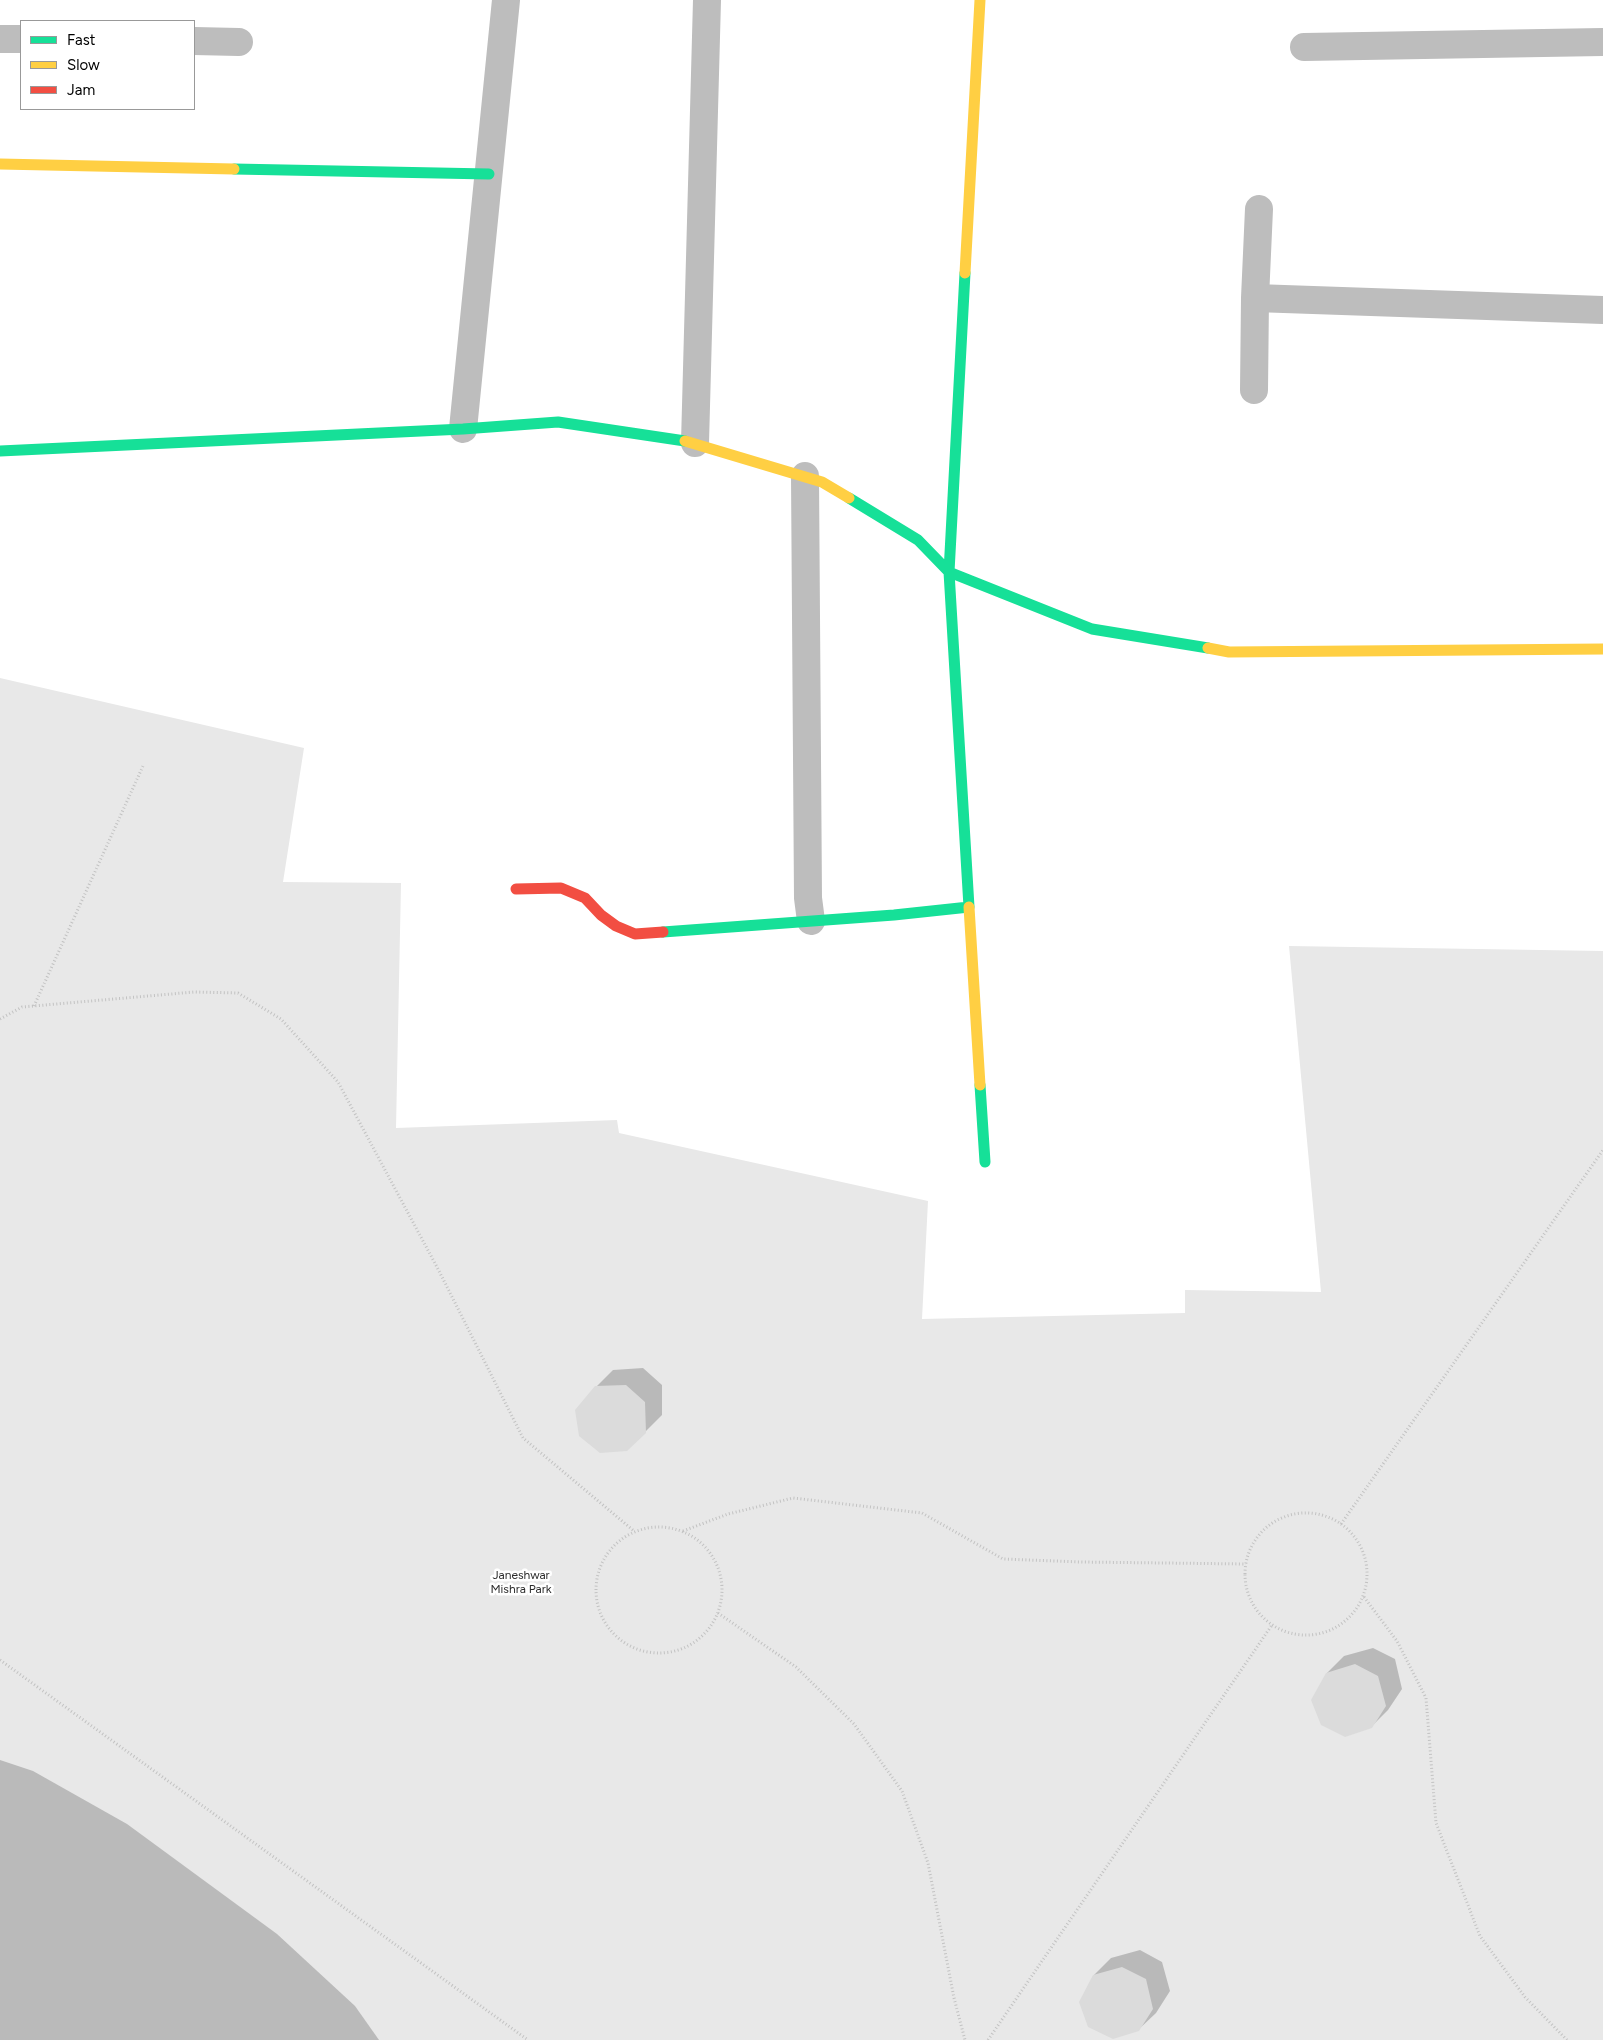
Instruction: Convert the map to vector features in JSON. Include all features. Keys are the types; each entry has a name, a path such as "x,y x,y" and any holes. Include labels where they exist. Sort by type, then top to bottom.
{"street":[{"path":"463,429 506,0"},
{"path":"695,443 707,0"},
{"path":"980,0 949,572 985,1162"},
{"path":"0,39 20,39"},
{"path":"195,41 239,42"},
{"path":"1304,47 1603,42"},
{"path":"0,164 489,174"},
{"path":"1254,390 1255,298 1260,209"},
{"path":"1255,298 1603,310"},
{"path":"0,452 463,429 558,422 695,443 822,482 918,540 949,572 1092,629 1229,652 1603,649"},
{"path":"805,476 808,898 811,921"},
{"path":"516,889 561,888 585,898 601,915 616,926 635,934 811,921 969,906"}],"path":[{"path":"34,1006 142,766"},
{"path":"0,1019 22,1007 194,992 238,993 281,1019 338,1082 438,1269 523,1438 634,1531"},
{"path":"1342,1524 1603,1150"},
{"path":"683,1531 728,1514 793,1498 922,1513 1003,1559 1246,1564"},
{"path":"1305,1512 1329,1516 1349,1529 1364,1549 1369,1573 1364,1597 1351,1617 1331,1632 1307,1637 1284,1632 1263,1619 1249,1599 1244,1576 1246,1564 1249,1552 1262,1531 1282,1518 1305,1512"},
{"path":"659,1526 683,1531 704,1544 718,1565 723,1589 718,1614 705,1635 684,1649 660,1654 635,1649 614,1636 600,1615 596,1590 600,1566 614,1545 634,1531 659,1526"},
{"path":"1364,1597 1397,1640 1426,1698 1436,1823 1480,1936 1525,1997 1567,2040"},
{"path":"718,1614 796,1667 854,1724 902,1791 928,1863 954,1998 965,2040"},
{"path":"988,2040 1272,1625"},
{"path":"0,1660 528,2040"}],"green space":[{"name":"Janeshwar Mishra Park","path":"0,678 304,748 283,882 401,883 396,1128 617,1120 619,1133 928,1201 922,1319 1185,1313 1185,1290 1321,1292 1289,946 1603,951 1603,2040 0,2040"}],"shaded area":[{"path":"0,1760 33,1771 127,1824 277,1934 355,2006 379,2040 0,2040"}],"building":[{"path":"626,1385 645,1402 646,1433 627,1451 600,1453 579,1436 575,1410 595,1386"},
{"path":"1355,1664 1378,1676 1386,1706 1372,1728 1345,1737 1321,1725 1311,1700 1326,1673"},
{"path":"1122,1967 1146,1979 1153,2009 1139,2031 1113,2039 1088,2027 1079,2002 1093,1975"}],"traffic: fast":[{"path":"234,169 489,174"},
{"path":"965,273 949,572 969,907"},
{"path":"0,451 463,429 558,422 685,441"},
{"path":"849,498 918,540 949,572 1092,629 1208,648"},
{"path":"663,932 894,915 969,907"},
{"path":"980,1085 985,1162"}],"traffic: slow":[{"path":"965,273 980,0"},
{"path":"0,164 234,169"},
{"path":"685,441 822,482 849,498"},
{"path":"1208,648 1229,652 1603,649"},
{"path":"969,907 980,1085"}],"traffic: jam":[{"path":"516,889 561,888 585,898 601,915 616,926 635,934 663,932"}]}
